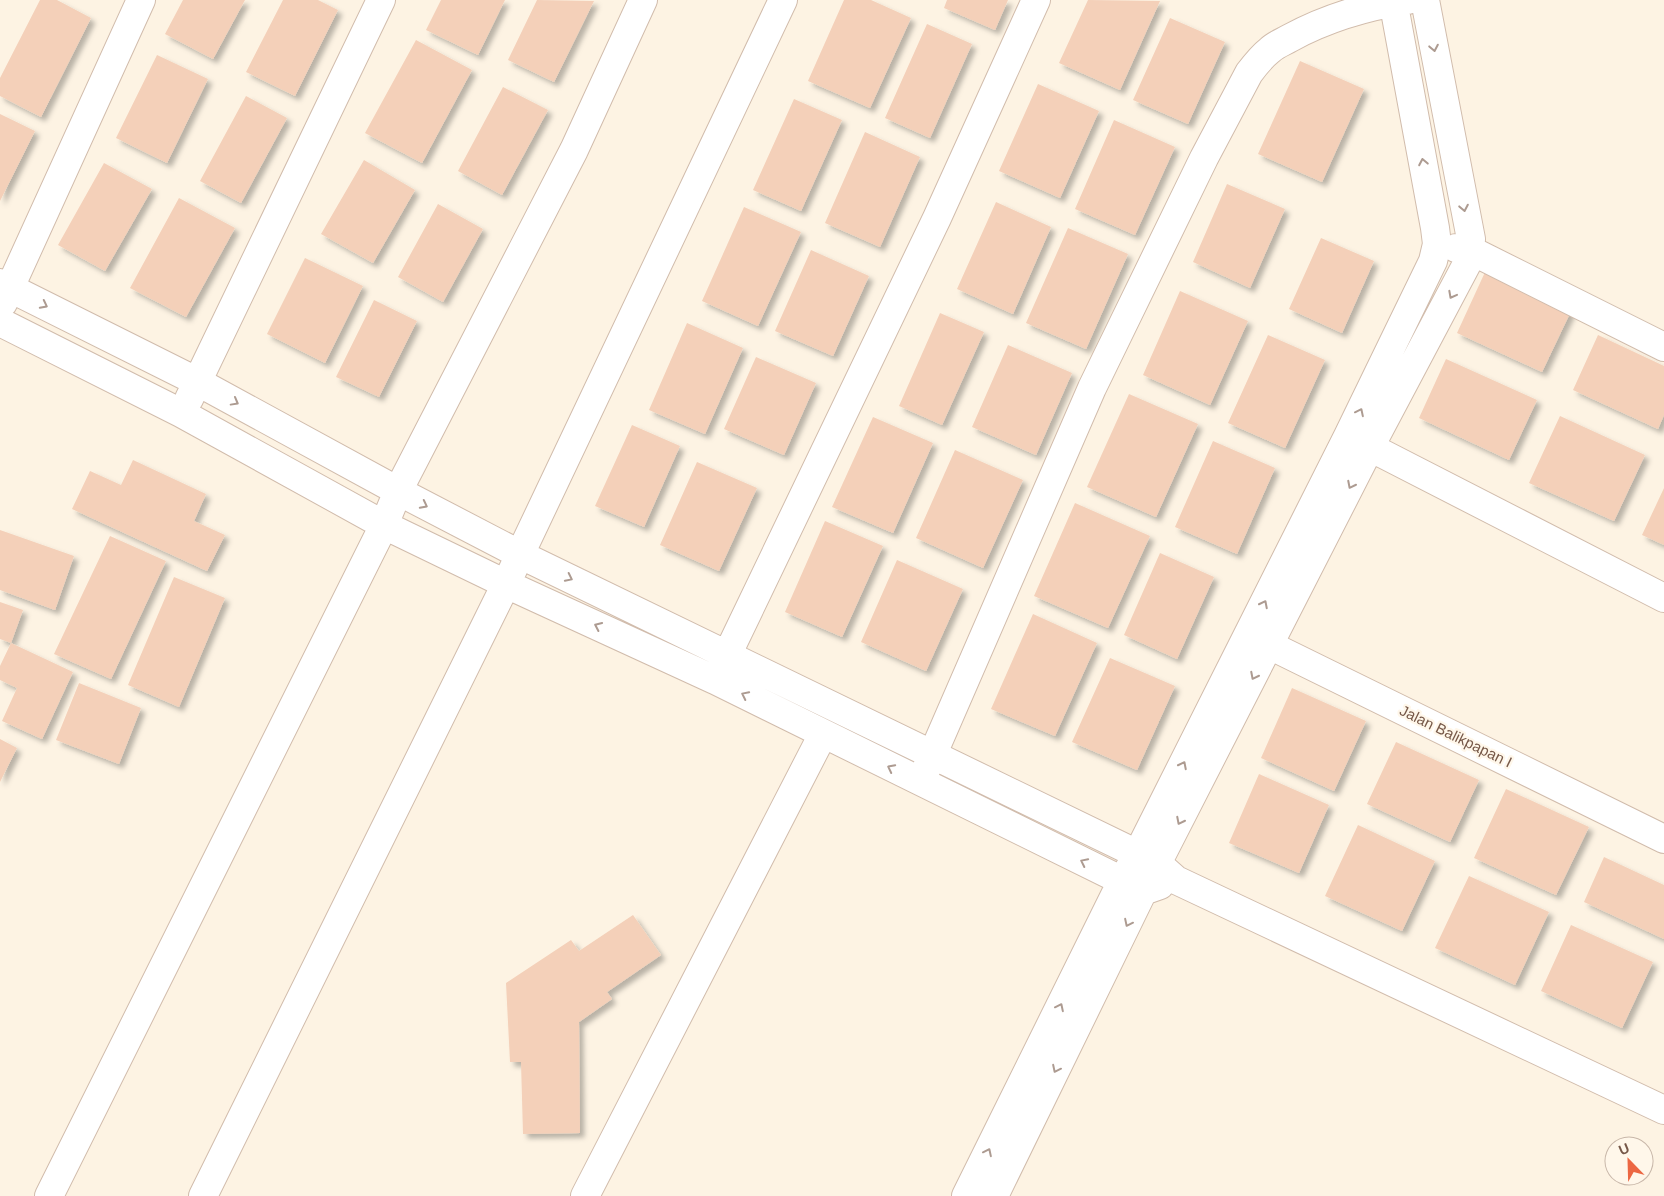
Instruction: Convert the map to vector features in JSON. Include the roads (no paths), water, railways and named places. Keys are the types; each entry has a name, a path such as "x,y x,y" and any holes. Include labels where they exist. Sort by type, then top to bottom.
{"street":[{"path":"141,0 3,293 198,382 398,491 519,554 1157,866 1664,1110"},
{"path":"181,413 198,382 381,0"},
{"path":"49,1196 384,525 398,491 574,150 643,0"},
{"path":"203,1196 506,584 783,0"},
{"path":"715,680 937,218 1036,0"},
{"path":"1359,442 1467,267 1472,251 1425,0"},
{"path":"920,783 1092,388 1204,158 1249,73 1258,60 1271,49 1310,28 1398,1 1437,244 1426,277 1359,442 1259,640 1157,866 1133,886 966,1196"},
{"path":"1437,244 1472,251 1664,346"},
{"path":"0,322 181,413 384,525 506,584 715,680 920,783 1133,886"},
{"path":"1359,442 1664,598"},
{"name":"Jalan Balikpapan I","path":"1259,640 1664,839"},
{"path":"585,1196 823,734"},
{"path":"994,1196 1133,886 1157,866"}]}
